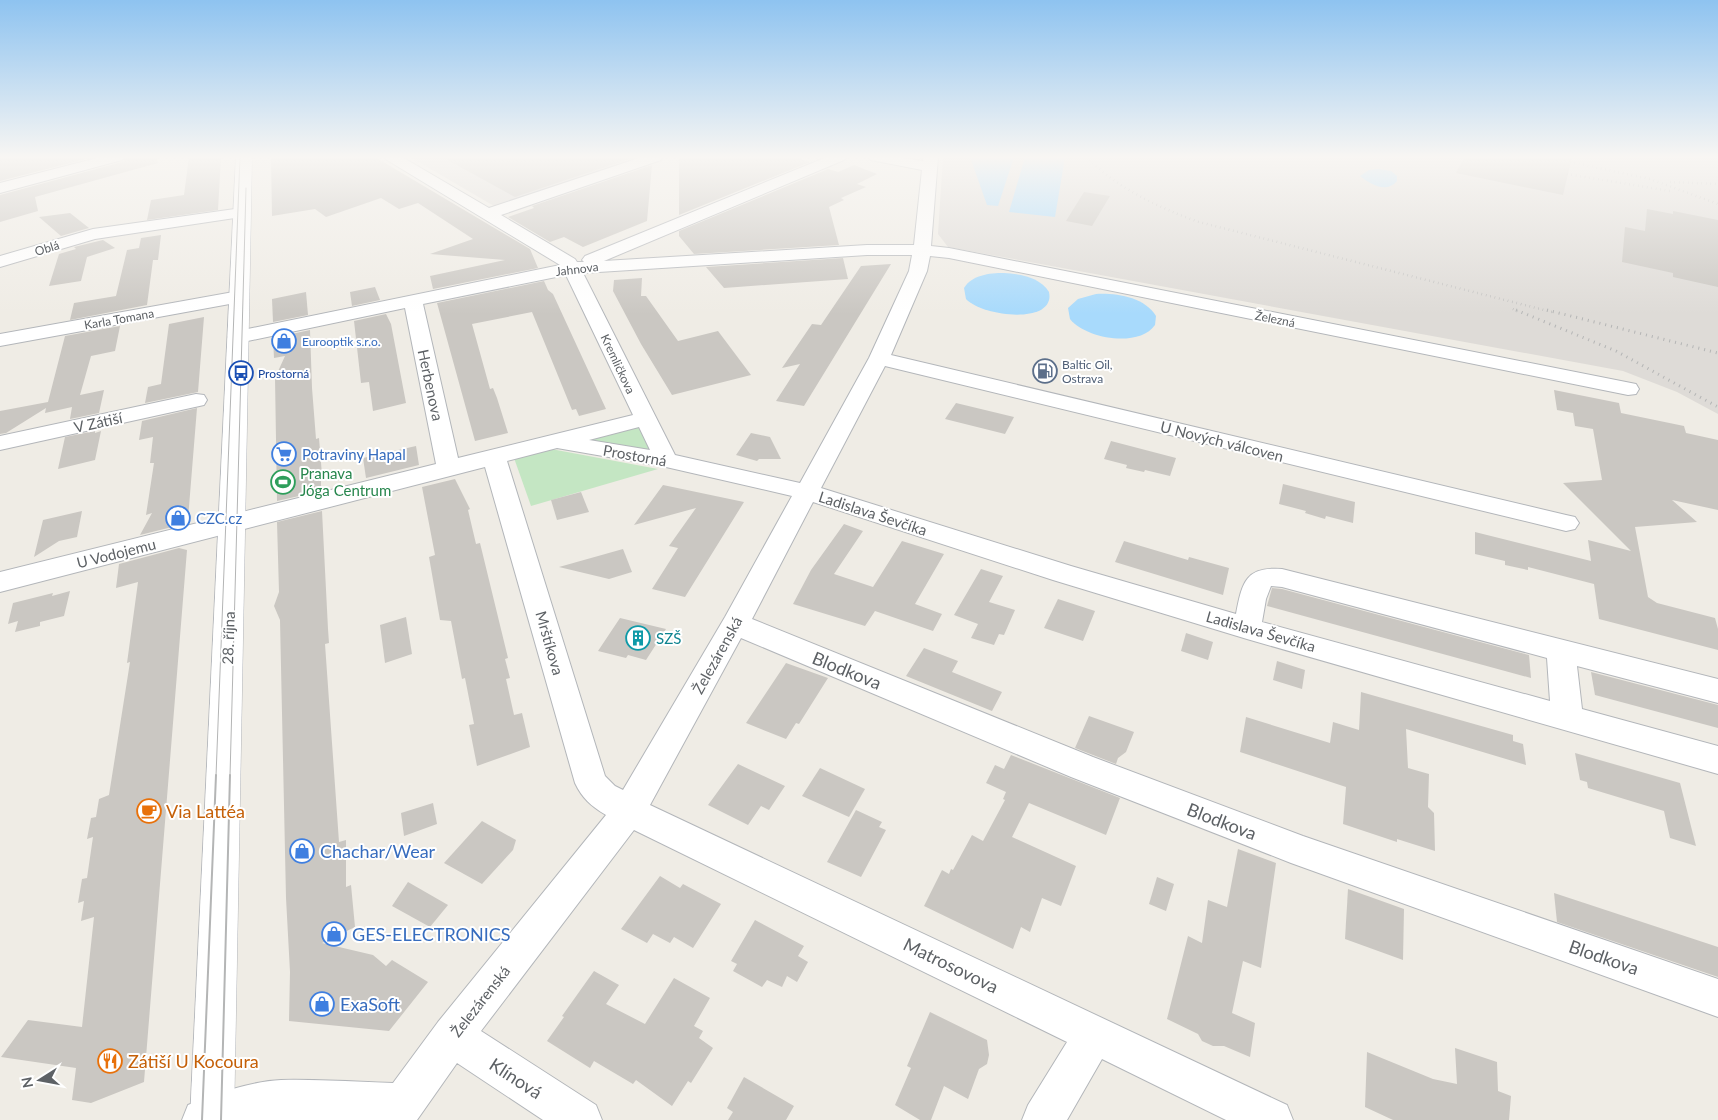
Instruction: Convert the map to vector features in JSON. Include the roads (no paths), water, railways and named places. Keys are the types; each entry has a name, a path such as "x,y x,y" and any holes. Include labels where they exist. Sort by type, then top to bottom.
{"main road":[{"name":"28. října","path":"209,1119 242,212"}],"street":[{"path":"480,209 569,262 572,268 713,209"},
{"path":"488,214 502,209"},
{"name":"Železárenská","path":"209,1119 279,1101 397,1112 452,1036 629,811 735,624 879,358 918,271 926,209"},
{"name":"Oblá","path":"0,262 11,251 88,235 242,212"},
{"name":"Jahnova","path":"238,336 572,268 857,251 922,250"},
{"name":"Železná","path":"922,250 949,253 1628,389"},
{"name":"Kremličkova","path":"572,268 644,419 666,460"},
{"name":"Karla Tomana","path":"0,340 239,297"},
{"name":"Herbenova","path":"413,301 449,469"},
{"name":"U Nových válcoven","path":"879,358 1566,523"},
{"name":"V Zátiší","path":"0,443 196,400"},
{"path":"556,441 644,419"},
{"name":"Prostorná","path":"232,523 556,441 666,460 807,492"},
{"name":"Mrštíkova","path":"494,458 591,783 603,796 629,811"},
{"name":"Ladislava Ševčíka","path":"807,492 1062,573 1247,628 1718,760"},
{"name":"U Vodojemu","path":"0,582 232,523"},
{"path":"1247,628 1255,588 1259,581 1267,577 1282,578 1718,691"},
{"name":"Blodkova","path":"735,624 1082,767 1303,852 1718,998"},
{"path":"1561,651 1567,717"},
{"name":"Matrosovova","path":"629,811 1272,1120"},
{"path":"1043,1120 1094,1034"},
{"name":"Klínová","path":"452,1036 581,1120"}],"water":[{"path":"1010,209 1056,209 1055,217 1009,212"},
{"path":"987,274 1023,275 1040,283 1049,292 1048,303 1041,310 1016,315 987,310 966,299 964,288 972,280"},
{"path":"1096,294 1113,294 1145,304 1156,316 1155,325 1137,337 1112,338 1088,332 1070,319 1068,308 1078,299"}],"tram line":[{"path":"216,776 238,209"},
{"path":"230,776 245,209"},
{"path":"202,1120 216,775"},
{"path":"221,1120 230,775"}],"railway":[{"path":"1166,209 1199,222 1552,312"},
{"path":"1513,309 1519,312"},
{"path":"1516,310 1616,351 1718,407"},
{"path":"1547,310 1718,353"}],"place":[{"name":"Eurooptik s.r.o.","path":"284,341"},
{"name":"Baltic Oil, Ostrava","path":"1045,371"},
{"name":"Prostorná","path":"241,373"},
{"name":"Potraviny Hapal","path":"284,454"},
{"name":"Pranava Jóga Centrum","path":"283,482"},
{"name":"CZC.cz","path":"178,518"},
{"name":"SZŠ","path":"638,638"},
{"name":"Via Lattéa","path":"149,811"},
{"name":"Chachar/Wear","path":"302,851"},
{"name":"GES-ELECTRONICS","path":"334,934"},
{"name":"ExaSoft","path":"322,1004"},
{"name":"Zátiší U Kocoura","path":"110,1061"}]}
